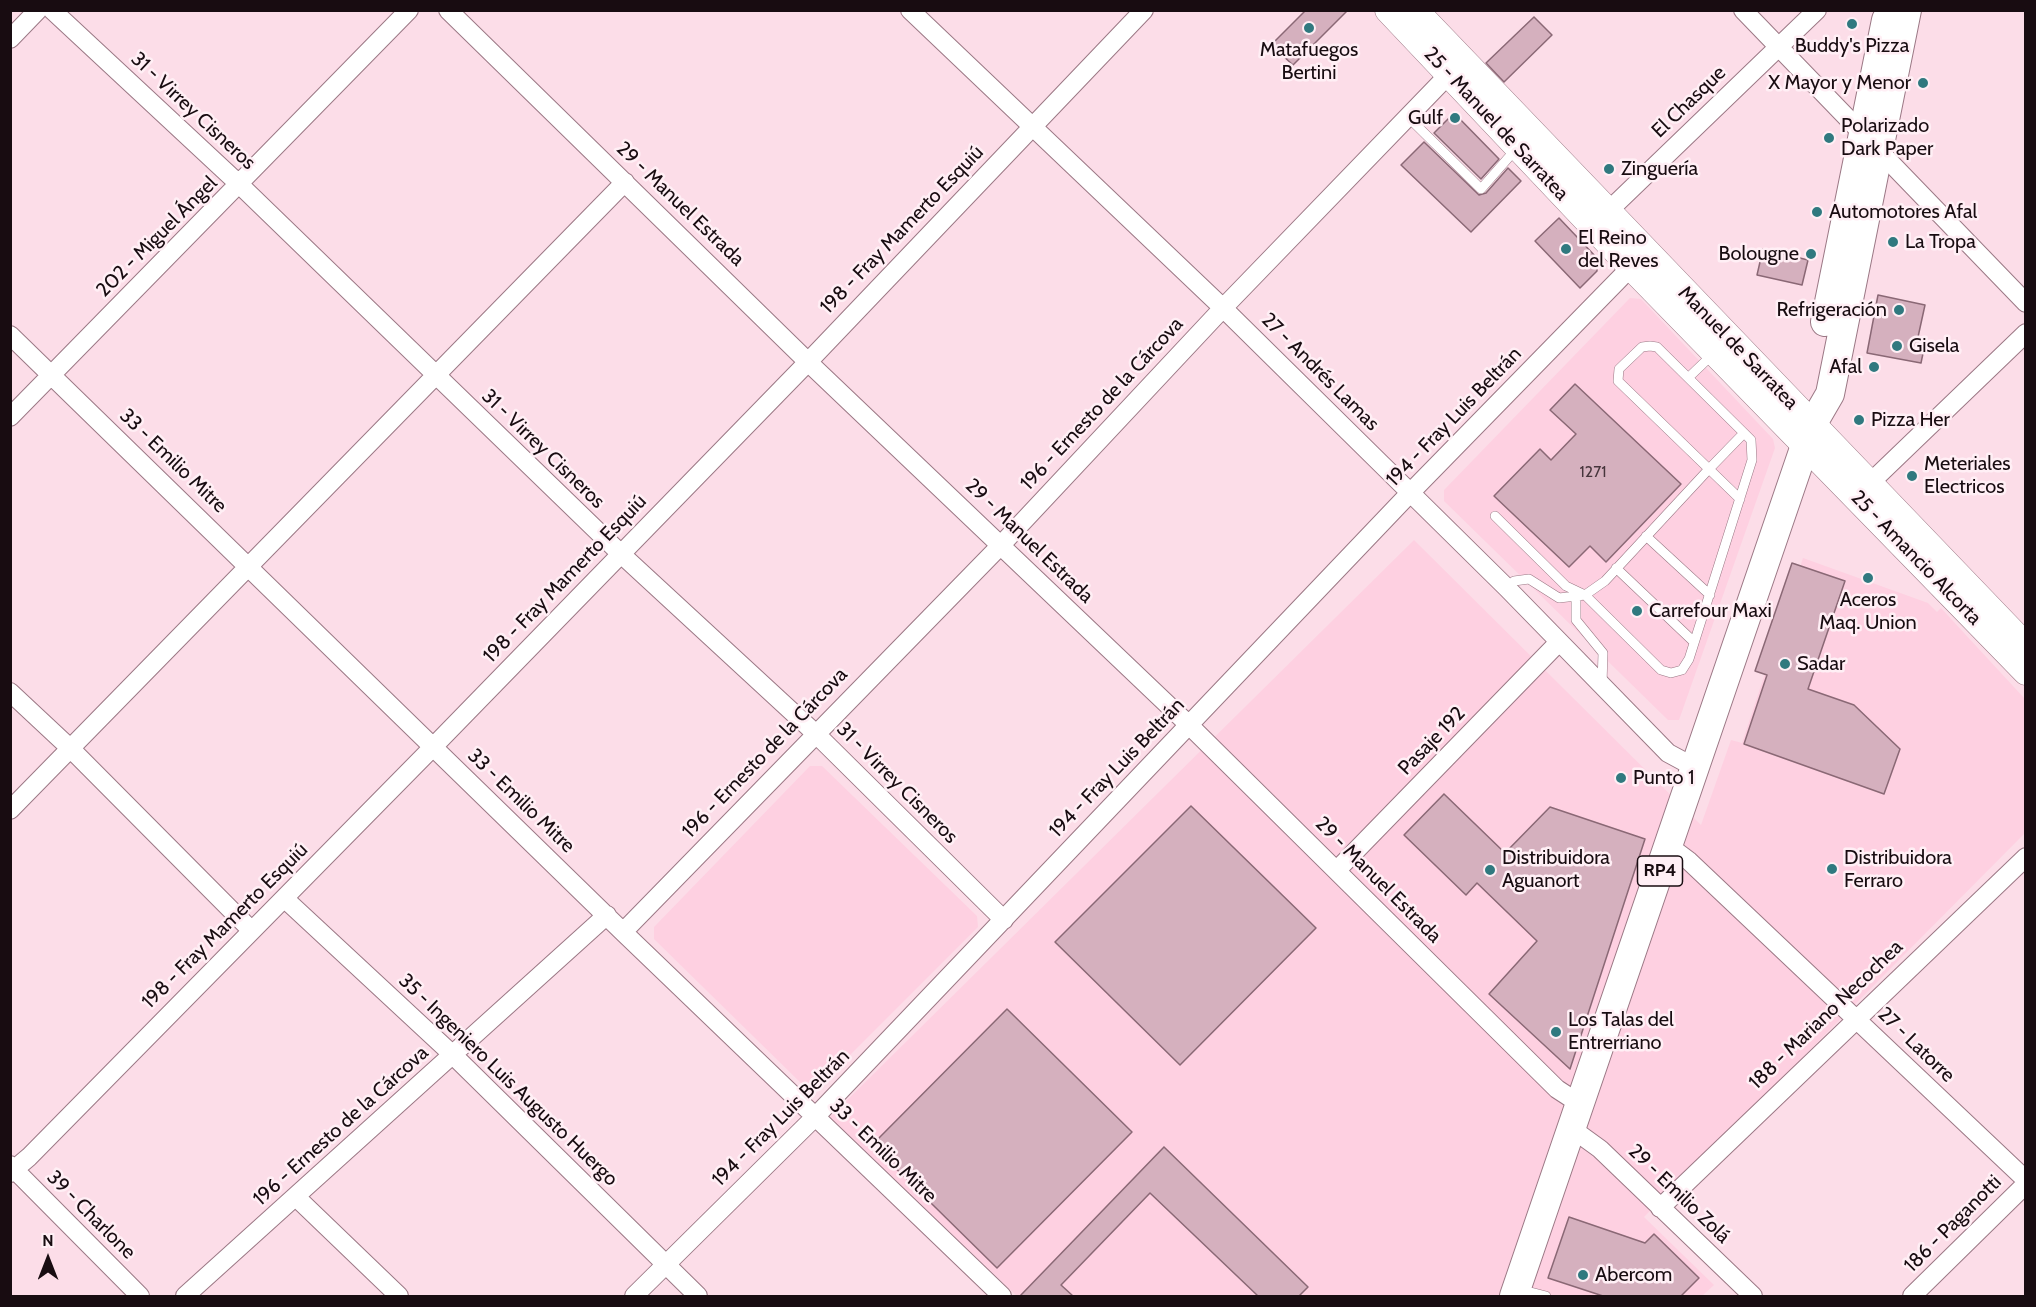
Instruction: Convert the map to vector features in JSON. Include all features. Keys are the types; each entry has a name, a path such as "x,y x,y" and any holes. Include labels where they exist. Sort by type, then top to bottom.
{"main road":[{"name":"25 - Manuel de Sarratea","path":"1388,10 1456,66 1518,147 1600,219 1631,267 1714,353 1809,435"},
{"name":"Manuel de Sarratea","path":"1415,10 1456,66 1809,435"},
{"name":"RP4","path":"1515,1292 1809,435 1830,394 1871,142 1888,10"},
{"name":"RP4","path":"1871,142 1907,10"},
{"path":"1809,435 1870,483 2025,646"},
{"name":"25 - Amancio Alcorta","path":"1809,435 2025,672"}],"street":[{"path":"10,39 38,10"},
{"name":"31 - Virrey Cisneros","path":"52,10 240,185 621,554 815,733 1004,920"},
{"name":"202 - Miguel Ángel","path":"10,417 240,185 409,10"},
{"name":"29 - Manuel Estrada","path":"448,10 808,362 1189,725 1337,870 1557,1089 1575,1116"},
{"name":"27 - Andrés Lamas","path":"910,10 1223,308 1507,588 1668,753 1694,767"},
{"name":"198 - Fray Mamerto Esquiú","path":"12,1169 251,930 285,899 808,362 1144,10"},
{"path":"1743,10 2025,303"},
{"name":"El Chasque","path":"1600,219 1817,10"},
{"name":"196 - Ernesto de la Cárcova","path":"623,932 1001,545 1223,308 1456,66"},
{"path":"10,810 248,564 625,182"},
{"name":"194 - Fray Luis Beltrán","path":"634,1296 815,1117 1410,493 1631,267"},
{"path":"1870,483 2025,333"},
{"name":"33 - Emilio Mitre","path":"10,335 248,564 623,932 1002,1296"},
{"name":"Pasaje 192","path":"1337,870 1559,642"},
{"path":"10,692 71,749 251,930"},
{"name":"27 - Latorre","path":"1669,846 1689,861 2025,1182"},
{"name":"188 - Mariano Necochea","path":"1660,1208 2025,857"},
{"name":"35 - Ingeniero Luis Augusto Huergo","path":"285,899 453,1055 698,1296"},
{"name":"196 - Ernesto de la Cárcova","path":"185,1296 607,915"},
{"name":"29 - Emilio Zolá","path":"1575,1116 1600,1149 1753,1296"},
{"name":"39 - Charlone","path":"12,1169 140,1296"},
{"name":"186 - Paganotti","path":"1912,1296 2025,1182"},
{"path":"296,1197 399,1296"}],"lane":[{"path":"1408,117 1481,189 1518,147"},
{"path":"1495,516 1566,586 1581,596 1661,670 1671,673 1682,670 1689,659 1740,499 1753,451 1751,440 1657,347 1642,347 1619,369 1618,381 1740,499"},
{"path":"1689,377 1714,353"},
{"path":"1507,588 1514,582 1529,579 1537,582 1552,596 1581,596 1616,568 1744,433"},
{"path":"1646,536 1710,595"},
{"path":"1616,568 1694,642"},
{"path":"1581,596 1576,620 1603,653 1602,686"},
{"path":"1515,1292 1546,1296"}],"shaded area":[{"name":"Carrefour Maxi","path":"1630,298 1641,299 1773,439 1775,448 1679,720 1668,720 1444,501 1444,490"},
{"path":"1414,540 1701,825 1731,740 1742,743 1803,558 1928,603 1937,612 1941,608 2025,699 2025,833 1644,1217 1714,1285 1702,1296 1017,1296 830,1117"},
{"path":"810,766 822,766 977,916 978,927 818,1087 805,1087 654,939 654,927"}],"building":[{"name":"Matafuegos Bertini","path":"1306,10 1348,10 1293,65 1271,45"},
{"path":"1534,17 1552,35 1504,82 1486,63"},
{"path":"1454,113 1499,159 1481,179 1434,133"},
{"path":"1424,142 1479,195 1486,193 1508,168 1521,181 1471,232 1401,165"},
{"name":"El Reino del Reves","path":"1559,218 1596,257 1597,271 1580,288 1535,241"},
{"path":"1763,249 1808,260 1802,285 1757,275"},
{"path":"1878,295 1925,305 1918,337 1926,339 1921,363 1867,353"},
{"path":"1575,384 1681,484 1606,562 1590,546 1569,567 1494,496 1540,449 1551,460 1576,434 1550,410"},
{"path":"1792,563 1845,581 1808,689 1854,705 1900,749 1884,794 1744,744 1767,675 1755,671"},
{"path":"1444,794 1505,853 1550,807 1645,839 1570,1069 1489,994 1537,941 1477,883 1466,895 1404,835"},
{"path":"1191,806 1316,928 1180,1065 1055,942"},
{"path":"1007,1009 1132,1132 997,1268 872,1145"},
{"path":"1164,1147 1308,1287 1299,1296 1258,1296 1150,1193 1061,1285 1073,1296 1020,1296"},
{"path":"1569,1217 1645,1243 1654,1234 1699,1278 1681,1296 1603,1296 1548,1278"}],"place":[{"name":"Buddy's Pizza","path":"1852,24"},
{"name":"Matafuegos Bertini","path":"1309,28"},
{"name":"X Mayor y Menor","path":"1923,83"},
{"name":"Gulf","path":"1455,118"},
{"name":"Polarizado Dark Paper","path":"1829,138"},
{"name":"Zinguería","path":"1609,169"},
{"name":"Automotores Afal","path":"1817,212"},
{"name":"La Tropa","path":"1893,242"},
{"name":"El Reino del Reves","path":"1566,249"},
{"name":"Bolougne","path":"1811,254"},
{"name":"Refrigeración","path":"1899,310"},
{"name":"Gisela","path":"1897,346"},
{"name":"Afal","path":"1874,367"},
{"name":"Pizza Her","path":"1859,420"},
{"name":"Meteriales Electricos","path":"1912,476"},
{"name":"Aceros Maq. Union","path":"1868,578"},
{"name":"Carrefour Maxi","path":"1637,611"},
{"name":"Sadar","path":"1785,664"},
{"name":"Punto 1","path":"1621,778"},
{"name":"Distribuidora Ferraro","path":"1832,869"},
{"name":"Distribuidora Aguanort","path":"1490,870"},
{"name":"Los Talas del Entrerriano","path":"1556,1032"},
{"name":"Abercom","path":"1583,1275"}]}
